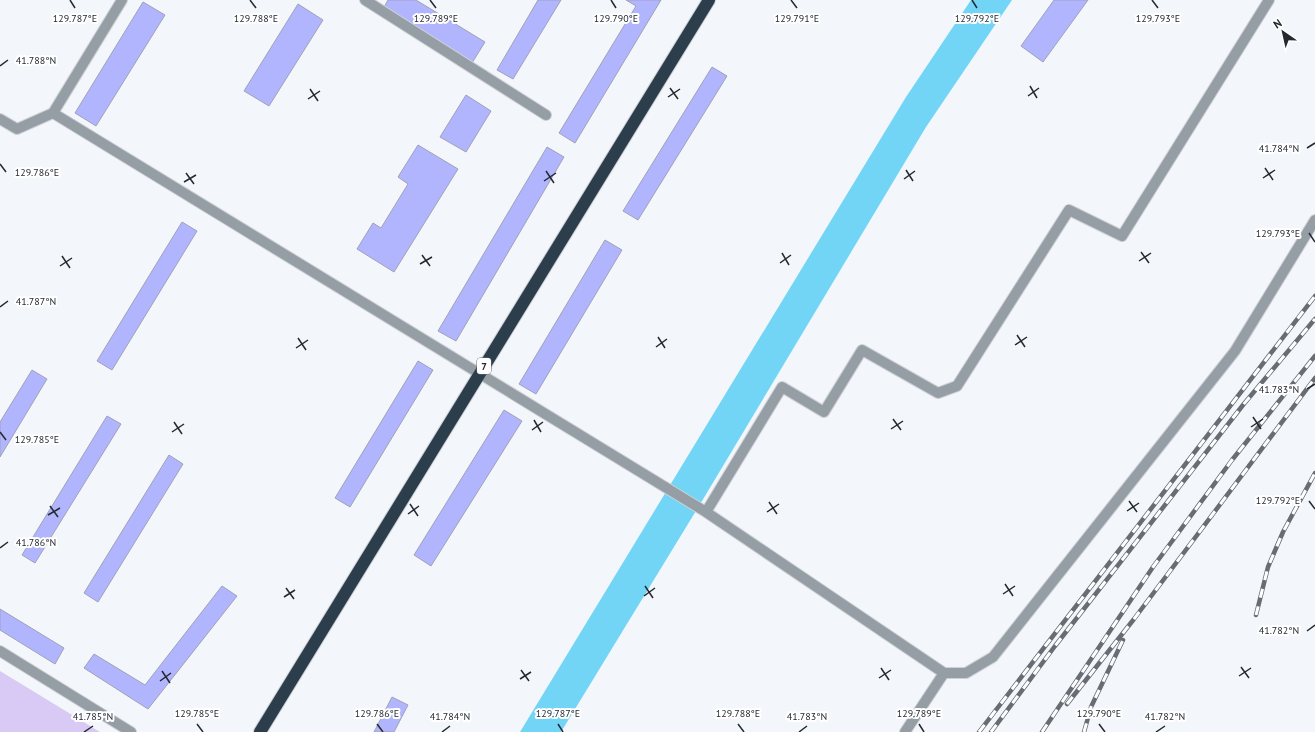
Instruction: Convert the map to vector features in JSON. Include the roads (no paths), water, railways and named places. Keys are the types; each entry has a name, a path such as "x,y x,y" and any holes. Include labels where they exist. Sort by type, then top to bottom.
{"highway":[{"name":"7","path":"260,732 710,0"}],"street":[{"path":"0,119 17,129 53,113 122,0"},
{"path":"365,0 546,115"},
{"path":"706,512 782,386 824,412 862,350 938,393 957,386 1069,210 1122,236 1269,0"},
{"path":"53,113 706,512 944,673 966,673 993,657 1235,351 1315,220"},
{"path":"0,651 131,732"},
{"path":"905,732 944,673"}],"water":[{"path":"971,0 1012,0 926,127 702,501 561,732 520,732 906,97"}],"railway":[{"path":"979,732 1315,296"},
{"path":"991,732 1055,646 1243,405 1315,319"},
{"path":"1042,732 1153,567 1232,460 1315,356"},
{"path":"1067,704 1134,619 1315,378"},
{"path":"1256,615 1268,567 1283,532 1315,473"},
{"path":"1084,732 1091,707 1123,640"}]}
